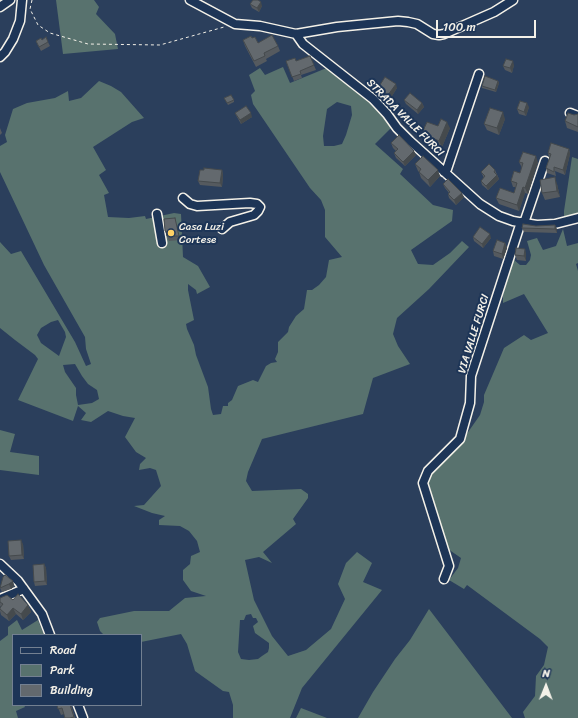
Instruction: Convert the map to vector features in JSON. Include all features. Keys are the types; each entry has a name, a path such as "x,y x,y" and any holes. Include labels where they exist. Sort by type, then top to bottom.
{"street":[{"path":"0,7 10,0"},
{"path":"0,57 13,39 20,21 22,0"},
{"path":"190,0 235,24 260,26 296,34 337,27 398,21 417,24 433,34 444,34 494,12 513,0"},
{"name":"STRADA VALLE FURCI","path":"296,34 303,44 373,99 387,114 397,128 480,204 499,216 522,223 555,224 578,218"},
{"path":"444,172 447,169 479,74"},
{"path":"522,223 545,161"},
{"path":"183,198 190,204 197,206 250,203 257,204 260,207 258,212 254,215 230,222 222,229"},
{"path":"157,214 162,243"},
{"name":"VIA VALLE FURCI","path":"444,579 449,566 423,483 428,471 460,439 470,403 471,376 522,223"},
{"path":"0,564 18,581 42,614 50,634"},
{"path":"0,599 24,589"},
{"path":"78,706 83,718"}],"path":[{"path":"32,0 30,9 38,25 50,33 88,44 160,45 235,24"}],"green space":[{"path":"56,0 94,0 99,7 96,14 115,34 118,49 63,54"},
{"path":"283,67 290,83 329,67 352,85 380,111 393,126 375,144 403,169 400,174 433,205 453,210 452,221 411,250 418,264 433,265 450,253 462,241 469,247 429,289 397,318 393,334 398,346 410,364 373,378 363,414 262,439 248,472 246,481 252,491 301,489 308,494 308,498 293,519 296,524 263,552 272,563 259,557 245,560 254,600 272,636 288,656 306,650 331,629 345,599 338,584 346,563 357,552 372,563 363,582 382,590 302,688 290,718 233,718 233,705 229,692 223,691 195,671 187,644 181,634 142,642 142,634 103,634 100,631 97,622 100,618 134,611 169,611 185,598 206,596 191,591 183,580 183,570 190,564 191,556 200,552 197,541 189,531 180,526 159,525 159,520 165,516 134,506 144,505 161,486 156,470 150,468 139,470 140,464 146,458 136,452 125,437 135,418 108,411 91,422 81,420 86,413 78,406 73,421 18,400 38,359 35,355 0,328 0,242 11,254 21,251 75,342 86,366 91,364 86,349 85,337 44,265 0,172 0,146 7,142 5,135 13,109 27,103 55,98 68,91 69,101 81,98 99,81 121,92 144,118 132,122 93,147 106,170 99,175 109,193 104,195 108,217 129,218 145,216 146,219 174,213 181,214 183,257 198,266 210,287 197,294 196,290 188,284 194,320 186,324 208,387 213,415 221,414 223,406 228,406 228,403 232,400 238,386 253,380 258,382 266,366 277,362 275,359 278,352 278,342 288,332 289,327 296,316 304,309 307,290 312,290 326,277 329,260 342,257 325,237 325,210 321,200 310,188 253,104 251,95 255,91 249,75 260,68 265,75","holes":["337,102 351,106 352,115 342,144 324,146 323,136 327,109","58,320 65,332 66,337 59,356 41,343 37,335 41,328","75,364 88,384 97,390 99,399 92,403 78,405 76,388 65,372 63,365","251,614 258,622 253,626 255,633 269,643 269,648 268,652 258,659 241,659 238,652 240,620 244,620 246,615"]},
{"path":"572,157 578,159 578,214 564,217 564,211"},
{"path":"563,229 567,246 578,243 578,263 576,264 578,271 578,718 525,718 523,712 535,696 536,676 544,665 548,647 540,639 467,585 464,589 449,580 458,568 461,558 448,549 428,481 433,471 466,435 480,415 484,402 484,395 504,348 524,335 531,340 548,333 524,294 503,303 503,295 513,259 520,265 526,265 530,260 531,255 527,241 537,238 543,250 556,246"},
{"path":"0,430 15,434 10,452 39,456 39,475 0,470"},
{"path":"429,609 512,718 358,718 373,692 395,659 410,640"},
{"path":"17,620 22,630 38,620 44,634 12,634 12,706 25,707 16,711 18,718 0,718 0,641 8,635 8,627"},
{"path":"301,708 327,718 296,718"}],"building":[{"path":"253,0 258,0 261,2 257,8 250,4"},
{"path":"272,35 278,46 264,53 265,56 254,61 243,40 251,36 252,38 255,37 258,43"},
{"path":"46,37 48,42 39,47 36,41 41,38 42,40"},
{"path":"310,56 314,65 300,71 301,74 292,77 286,61 295,58 296,61"},
{"path":"506,59 513,61 510,68 503,66"},
{"path":"485,76 498,81 495,90 482,86"},
{"path":"385,77 396,84 388,95 378,88"},
{"path":"410,93 422,103 417,110 404,100"},
{"path":"231,95 234,100 227,103 224,98"},
{"path":"520,101 527,103 524,112 517,109"},
{"path":"246,106 251,113 240,120 235,113"},
{"path":"490,108 503,112 497,128 484,124"},
{"path":"568,113 574,115 578,114 578,127 565,121"},
{"path":"441,119 447,122 439,141 422,133 427,122 438,126"},
{"path":"399,135 414,151 403,162 394,153 398,149 391,143"},
{"path":"551,143 569,149 563,170 554,167 554,172 546,168 551,154 548,153"},
{"path":"523,152 536,156 525,188 523,187 517,205 496,198 500,188 514,193 517,183 511,181 514,171 520,173 523,163 519,162"},
{"path":"423,156 438,170 428,180 419,172 421,169 415,164"},
{"path":"489,164 495,170 494,172 497,175 486,186 481,181 485,176 481,172"},
{"path":"204,168 222,170 220,183 198,181 200,170 204,170"},
{"path":"555,177 557,191 542,193 540,180"},
{"path":"448,179 462,193 454,200 448,194 450,192 443,184"},
{"name":"Casa Luzi Cortese","path":"175,218 179,236 167,236 164,219"},
{"path":"523,224 536,226 555,225 555,229 522,228"},
{"path":"480,227 490,234 482,244 473,237"},
{"path":"497,240 505,243 502,254 493,251"},
{"path":"516,248 525,249 524,256 515,255"},
{"path":"21,540 22,555 9,556 8,541"},
{"path":"44,564 45,581 34,582 33,565"},
{"path":"5,575 13,581 0,588 3,577"},
{"path":"18,594 28,605 21,614 13,608 7,615 0,609 3,604 0,602 0,598 7,595 13,600"},
{"path":"57,706 70,706 74,717 65,718 62,708 58,709"}],"place":[{"name":"Casa Luzi Cortese","path":"171,233"}]}
